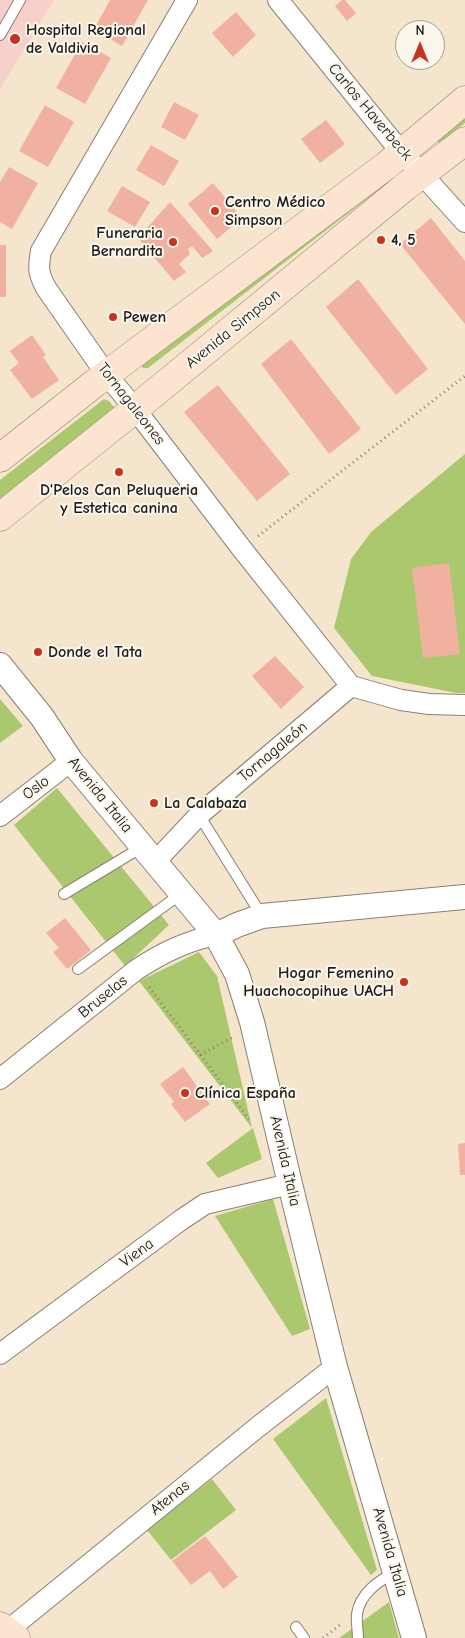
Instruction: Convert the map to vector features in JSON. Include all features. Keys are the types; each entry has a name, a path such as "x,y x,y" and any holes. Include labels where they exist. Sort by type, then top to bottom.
{"main road":[{"path":"0,458 106,374 380,170 465,100"},
{"name":"Avenida Simpson","path":"0,517 136,409 465,141"}],"street":[{"name":"Tornagaleones","path":"188,0 41,251 39,270 43,282 106,374 136,409 242,549 351,686"},
{"name":"Carlos Haverbeck","path":"278,0 392,142 465,222"},
{"name":"Avenida Italia","path":"0,665 42,717 72,761 216,935 238,974 246,998 335,1367 414,1638"},
{"path":"351,686 401,700 429,704 465,705"},
{"name":"Tornagaleón","path":"149,854 199,815 351,686"},
{"name":"Oslo","path":"0,816 72,761"},
{"path":"216,935 262,916 465,896"},
{"name":"Bruselas","path":"0,1079 136,970 155,957 176,946 216,935"},
{"name":"Viena","path":"0,1354 173,1226 206,1204 290,1184"},
{"name":"Atenas","path":"7,1633 335,1367"}],"lane":[{"path":"0,35 20,0"},
{"path":"199,815 262,916"},
{"path":"64,894 149,854"},
{"path":"78,969 182,893"},
{"path":"358,1638 357,1613 364,1597 374,1584 396,1571"},
{"path":"296,1628 304,1638"}],"path":[{"path":"242,549 465,376"},
{"path":"136,970 251,1122"},
{"path":"200,1054 236,1036"}],"shaded area":[{"name":"Hospital Regional de Valdivia","path":"0,0 54,0 0,89"}],"green space":[{"path":"465,110 465,123 439,143 432,135"},
{"path":"390,178 390,181 148,368 143,368 140,364"},
{"path":"104,399 109,401 114,407 114,411 0,500 0,480"},
{"path":"465,454 465,693 456,693 372,676 334,628 351,559 371,532"},
{"path":"0,699 23,726 0,743"},
{"path":"57,788 169,925 125,966 14,825"},
{"path":"199,952 217,976 252,1128 139,981"},
{"path":"253,1128 262,1159 218,1178 206,1163"},
{"path":"273,1199 310,1329 292,1336 215,1216"},
{"path":"326,1398 377,1570 371,1575 273,1439"},
{"path":"212,1479 236,1510 171,1560 147,1530"},
{"path":"389,1602 399,1638 339,1638"}],"building":[{"path":"110,0 148,0 122,46 94,29"},
{"path":"342,0 345,0 356,13 347,21 335,6"},
{"path":"236,12 256,35 233,57 212,33"},
{"path":"82,42 111,58 85,104 56,88"},
{"path":"174,102 199,115 185,140 161,127"},
{"path":"45,105 74,122 48,167 19,151"},
{"path":"326,120 345,144 320,163 301,139"},
{"path":"151,145 179,161 164,186 136,170"},
{"path":"9,167 38,183 12,229 0,222 0,182"},
{"name":"Centro Médico Simpson","path":"213,183 242,218 217,239 188,204"},
{"path":"122,186 150,202 135,227 107,211"},
{"name":"Funeraria Bernardita","path":"170,202 213,251 202,258 192,246 188,249 190,254 179,264 186,272 174,281 138,238"},
{"path":"431,218 465,261 465,324 400,244"},
{"path":"0,245 6,245 6,297 0,297"},
{"path":"358,279 428,369 396,395 326,307"},
{"path":"32,335 46,355 43,357 59,380 32,399 10,370 19,363 10,351"},
{"path":"291,339 361,429 329,454 261,364"},
{"path":"218,385 290,474 257,501 184,412"},
{"path":"449,563 460,654 423,658 412,568"},
{"path":"275,656 304,687 281,709 252,676"},
{"path":"65,918 91,950 67,969 53,952 59,948 46,933"},
{"name":"Clínica España","path":"183,1067 210,1104 185,1122 171,1104 174,1102 160,1084"},
{"path":"465,1143 465,1175 460,1175 458,1144"},
{"path":"205,1536 238,1577 223,1589 210,1571 191,1585 172,1561"}],"place":[{"name":"Hospital Regional de Valdivia","path":"15,39"},
{"name":"Centro Médico Simpson","path":"215,211"},
{"name":"4, 5","path":"381,240"},
{"name":"Funeraria Bernardita","path":"173,242"},
{"name":"Pewen","path":"113,317"},
{"name":"D'Pelos Can Peluqueria y Estetica canina","path":"119,472"},
{"name":"Donde el Tata","path":"38,652"},
{"name":"La Calabaza","path":"154,803"},
{"name":"Hogar Femenino Huachocopihue UACH","path":"404,982"},
{"name":"Clínica España","path":"185,1093"}]}
